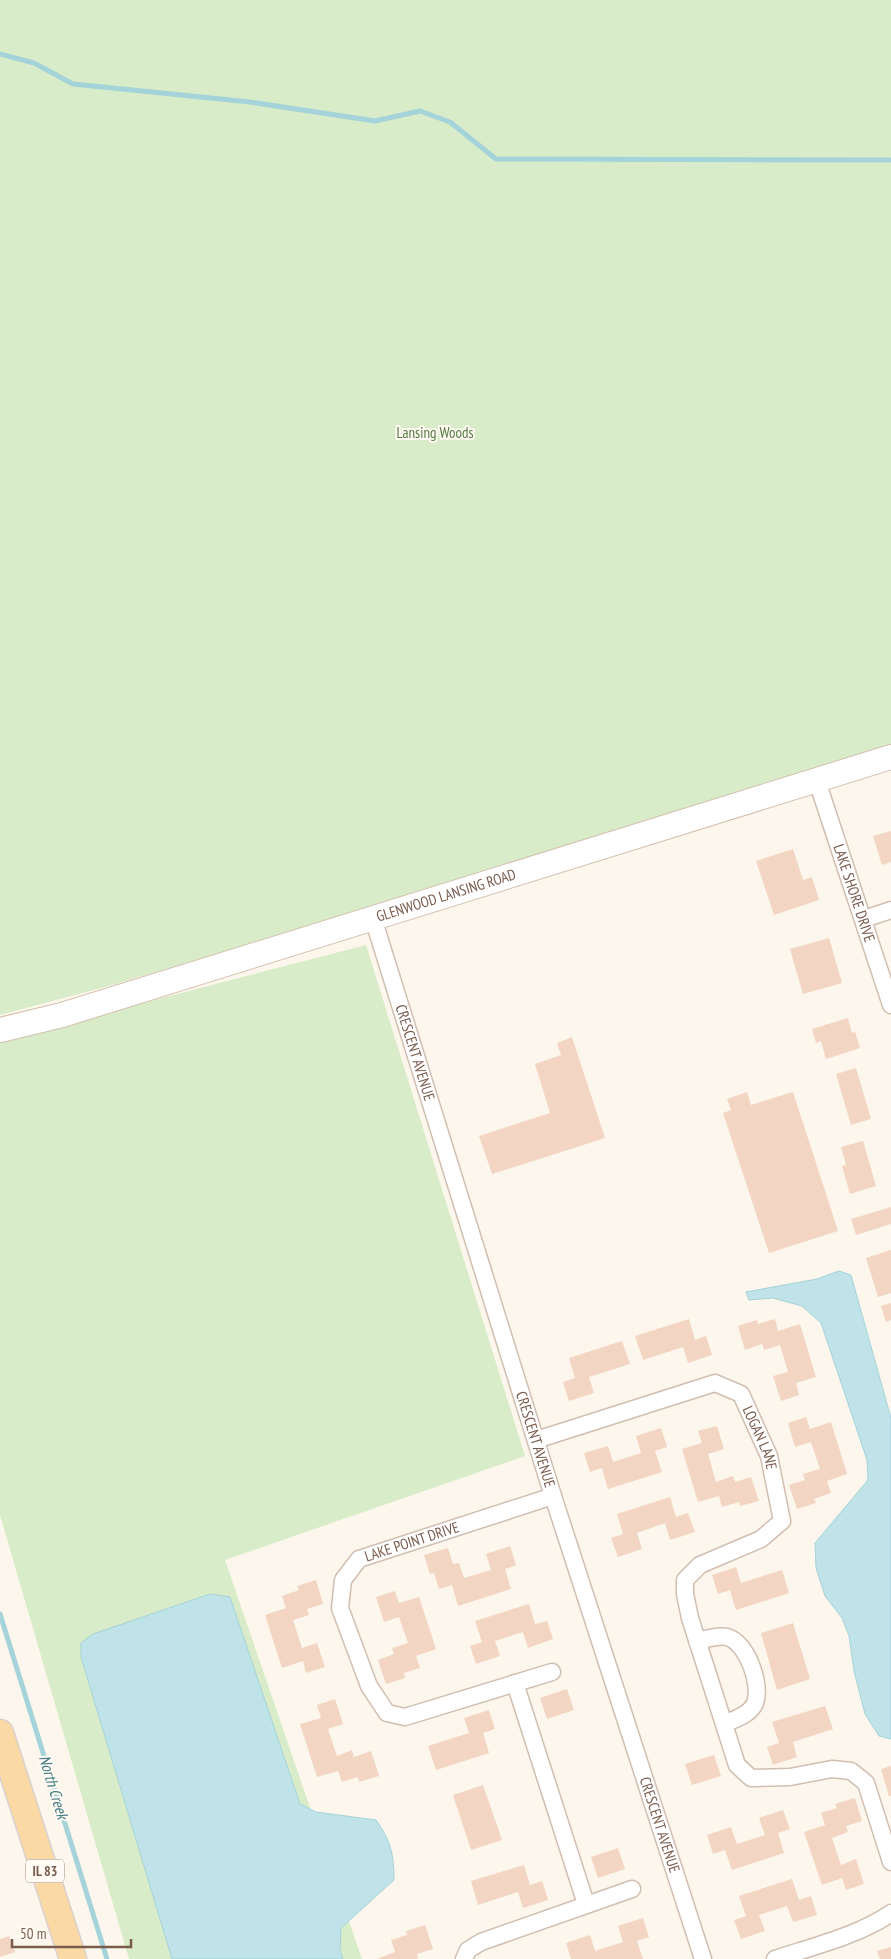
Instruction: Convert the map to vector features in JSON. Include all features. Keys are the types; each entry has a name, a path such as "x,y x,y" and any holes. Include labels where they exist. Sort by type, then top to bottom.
{"main road":[{"name":"GLENWOOD LANSING ROAD","path":"0,1030 62,1015 891,757"},
{"name":"IL 83","path":"0,1733 73,1959"}],"street":[{"name":"LAKE SHORE DRIVE","path":"816,780 891,1004"},
{"path":"864,919 891,910"},
{"name":"CRESCENT AVENUE","path":"373,918 553,1496 703,1959"},
{"name":"LOGAN LANE","path":"536,1440 715,1383 741,1394 769,1456 782,1522 761,1539 700,1565 685,1580 684,1594 737,1766 751,1778 790,1777 832,1768 851,1771 866,1783 891,1862"},
{"name":"LAKE POINT DRIVE","path":"552,1672 405,1717 387,1713 368,1686 340,1608 342,1580 359,1559 553,1496"},
{"path":"697,1641 725,1637 736,1641 746,1655 754,1674 757,1691 755,1704 746,1714 724,1724"},
{"path":"515,1683 586,1904"},
{"path":"464,1959 468,1950 481,1942 632,1889"},
{"path":"775,1959 836,1939 882,1919 891,1913"}],"green space":[{"name":"Lansing Woods","path":"0,0 891,0 891,746 193,961 0,1015"},
{"path":"366,945 525,1456 225,1560 362,1959 129,1959 0,1515 0,1040"}],"water":[{"path":"839,1271 851,1275 891,1418 891,1739 879,1736 865,1714 854,1671 849,1636 842,1618 825,1596 816,1568 815,1543 868,1480 867,1460 821,1323 802,1306 773,1298 749,1300 746,1292 817,1279"},
{"path":"210,1594 230,1597 300,1804 316,1812 376,1820 388,1842 392,1856 394,1880 341,1928 340,1950 343,1959 172,1959 81,1657 81,1643 93,1634"}],"building":[{"path":"891,831 891,862 882,865 873,836"},
{"path":"793,849 803,880 812,877 819,900 774,915 756,861"},
{"path":"829,938 842,983 803,994 790,949"},
{"path":"848,1018 852,1033 855,1032 860,1048 826,1059 821,1041 816,1043 812,1029"},
{"path":"572,1037 605,1138 492,1174 479,1136 550,1113 535,1064 561,1055 557,1043"},
{"path":"856,1068 871,1119 851,1125 836,1074"},
{"path":"747,1092 751,1105 793,1092 838,1231 769,1253 723,1113 731,1110 727,1099"},
{"path":"863,1141 876,1186 850,1194 842,1166 846,1165 841,1147"},
{"path":"891,1207 891,1224 856,1235 851,1219"},
{"path":"891,1250 891,1293 878,1297 866,1258"},
{"path":"891,1303 891,1320 886,1322 881,1306"},
{"path":"689,1319 695,1340 706,1336 712,1355 688,1363 683,1347 643,1360 635,1336"},
{"path":"775,1319 778,1331 800,1324 816,1377 796,1383 799,1395 781,1401 773,1376 788,1372 780,1345 764,1350 762,1344 745,1350 738,1326 757,1320 758,1324"},
{"path":"622,1341 630,1364 589,1377 594,1393 569,1401 563,1382 575,1378 569,1358"},
{"path":"806,1417 810,1429 831,1422 847,1474 827,1481 831,1493 814,1499 816,1503 797,1509 789,1485 805,1480 803,1474 820,1469 811,1442 795,1447 788,1423"},
{"path":"717,1426 724,1449 708,1454 716,1482 733,1476 735,1482 751,1477 759,1501 740,1506 739,1502 722,1507 719,1496 698,1502 682,1449 702,1443 698,1431"},
{"path":"661,1428 667,1447 655,1451 662,1472 608,1489 602,1468 590,1472 584,1453 608,1446 613,1462 641,1453 636,1436"},
{"path":"670,1497 676,1517 688,1513 695,1532 670,1540 665,1523 637,1533 642,1549 618,1557 611,1538 623,1534 617,1514"},
{"path":"510,1546 516,1565 505,1569 511,1589 458,1606 452,1585 439,1589 434,1573 430,1574 424,1555 448,1548 453,1564 459,1563 464,1578 491,1570 486,1554"},
{"path":"736,1567 741,1583 782,1570 789,1593 736,1610 730,1590 718,1594 712,1575"},
{"path":"316,1580 323,1604 307,1609 309,1615 293,1620 302,1648 317,1643 325,1667 306,1673 303,1661 282,1668 265,1615 286,1608 282,1596 299,1590 297,1586"},
{"path":"395,1591 399,1603 419,1597 436,1649 416,1656 420,1668 404,1673 405,1678 386,1684 378,1660 394,1654 392,1648 408,1643 399,1617 384,1622 376,1597"},
{"path":"529,1604 535,1624 547,1621 553,1639 528,1648 523,1632 495,1641 500,1656 476,1664 470,1646 482,1642 475,1621"},
{"path":"793,1623 810,1679 777,1690 761,1633"},
{"path":"567,1689 574,1710 547,1719 540,1698"},
{"path":"335,1699 343,1724 328,1729 337,1756 352,1750 354,1757 371,1751 379,1776 359,1782 358,1777 342,1782 338,1771 317,1777 300,1724 321,1718 317,1705"},
{"path":"825,1706 833,1729 793,1742 797,1757 773,1765 767,1747 779,1743 772,1722"},
{"path":"489,1710 495,1729 483,1733 489,1753 436,1770 428,1746 469,1733 464,1718"},
{"path":"714,1755 721,1776 692,1785 685,1764"},
{"path":"891,1766 891,1796 889,1796 881,1769"},
{"path":"483,1785 502,1840 471,1850 453,1795"},
{"path":"855,1798 862,1821 846,1826 848,1832 832,1838 841,1865 856,1859 864,1884 846,1890 842,1878 822,1885 804,1832 825,1825 821,1813 837,1808 835,1804"},
{"path":"783,1810 790,1829 778,1833 784,1853 732,1870 725,1850 713,1854 707,1835 731,1827 737,1844 765,1835 759,1818"},
{"path":"618,1848 625,1869 598,1878 591,1857"},
{"path":"524,1865 530,1885 542,1881 548,1900 523,1908 518,1892 478,1905 471,1881"},
{"path":"792,1879 799,1900 811,1896 817,1915 793,1922 787,1906 759,1915 765,1931 741,1939 734,1920 746,1916 739,1896"},
{"path":"643,1918 649,1937 637,1941 643,1959 571,1959 566,1943 590,1935 595,1951 623,1942 618,1926"},
{"path":"425,1925 433,1949 417,1954 418,1959 377,1959 395,1952 391,1940 407,1935 406,1931"},
{"path":"9,1936 15,1952 0,1957 0,1939"},
{"path":"891,1947 891,1959 880,1959 877,1951"}],"waterway":[{"path":"0,54 34,63 73,84 250,102 375,121 420,111 450,122 496,159 891,160"},
{"name":"North Creek","path":"0,1614 107,1959"}]}
